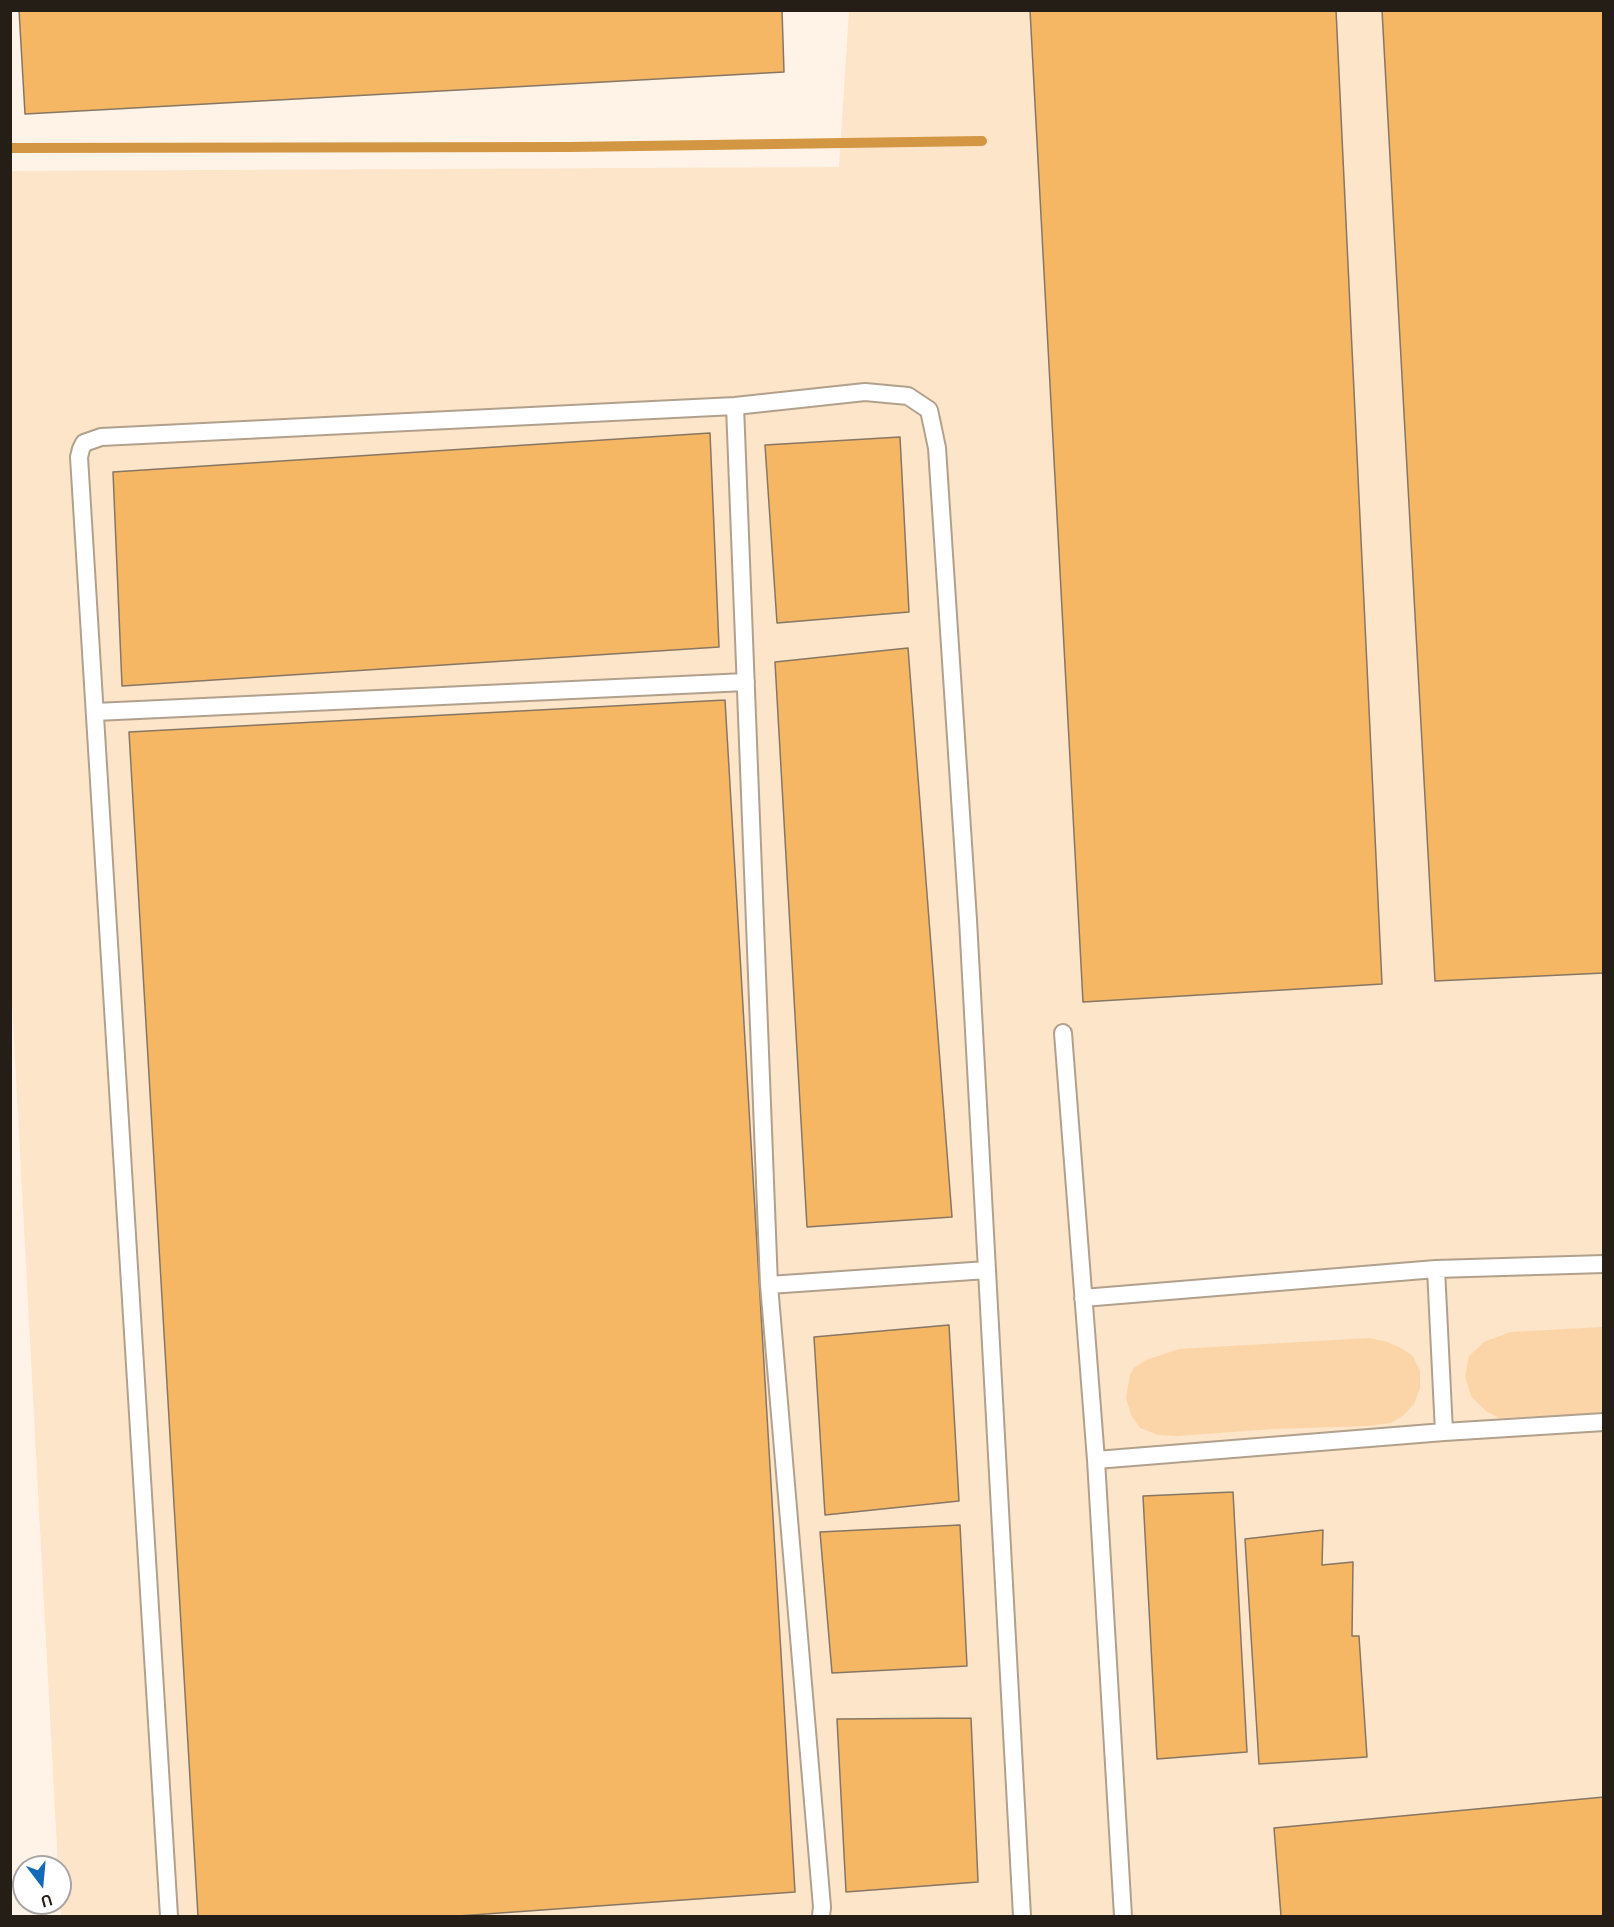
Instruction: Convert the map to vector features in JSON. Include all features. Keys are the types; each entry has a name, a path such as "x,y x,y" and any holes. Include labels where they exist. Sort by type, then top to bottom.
{"lane":[{"path":"169,1917 79,457 84,443 94,439 735,405 865,392 908,396 929,410 937,448 969,931 1022,1917"},
{"path":"735,405 769,1285 822,1907 821,1917"},
{"path":"95,712 746,682"},
{"path":"1064,1033 1096,1460 1123,1917"},
{"path":"1083,1298 1436,1269 1604,1264"},
{"path":"1436,1269 1444,1432"},
{"path":"769,1285 987,1270"},
{"path":"1096,1460 1444,1432 1604,1422"}],"shaded area":[{"path":"849,11 1603,11 1603,1916 61,1916 72,1915 72,1855 57,1855 11,983 10,171 839,167"},
{"path":"1603,1327 1603,1413 1499,1418 1486,1411 1471,1396 1465,1376 1469,1356 1484,1342 1510,1332"},
{"path":"1369,1338 1387,1342 1413,1356 1420,1371 1420,1388 1414,1404 1404,1415 1391,1423 1178,1436 1158,1435 1140,1428 1131,1415 1126,1398 1130,1375 1134,1368 1146,1360 1179,1349"}],"building":[{"path":"19,10 782,10 784,72 25,114"},
{"path":"1030,10 1336,10 1382,984 1083,1002"},
{"path":"1382,10 1604,10 1604,973 1435,981"},
{"path":"710,433 719,647 122,686 113,472"},
{"path":"900,437 909,612 777,623 765,445"},
{"path":"908,648 952,1217 807,1227 775,662"},
{"path":"725,700 795,1892 458,1916 198,1916 129,732"},
{"path":"949,1325 959,1501 825,1515 814,1337"},
{"path":"1233,1492 1247,1752 1157,1759 1143,1496"},
{"path":"960,1525 967,1666 832,1673 820,1532"},
{"path":"1323,1530 1322,1565 1353,1562 1352,1636 1359,1636 1367,1757 1259,1764 1245,1539"},
{"path":"971,1718 978,1882 846,1892 837,1719"},
{"path":"1604,1797 1604,1916 1281,1916 1274,1828"}],"waterway":[{"path":"10,148 570,147 982,141"}]}
